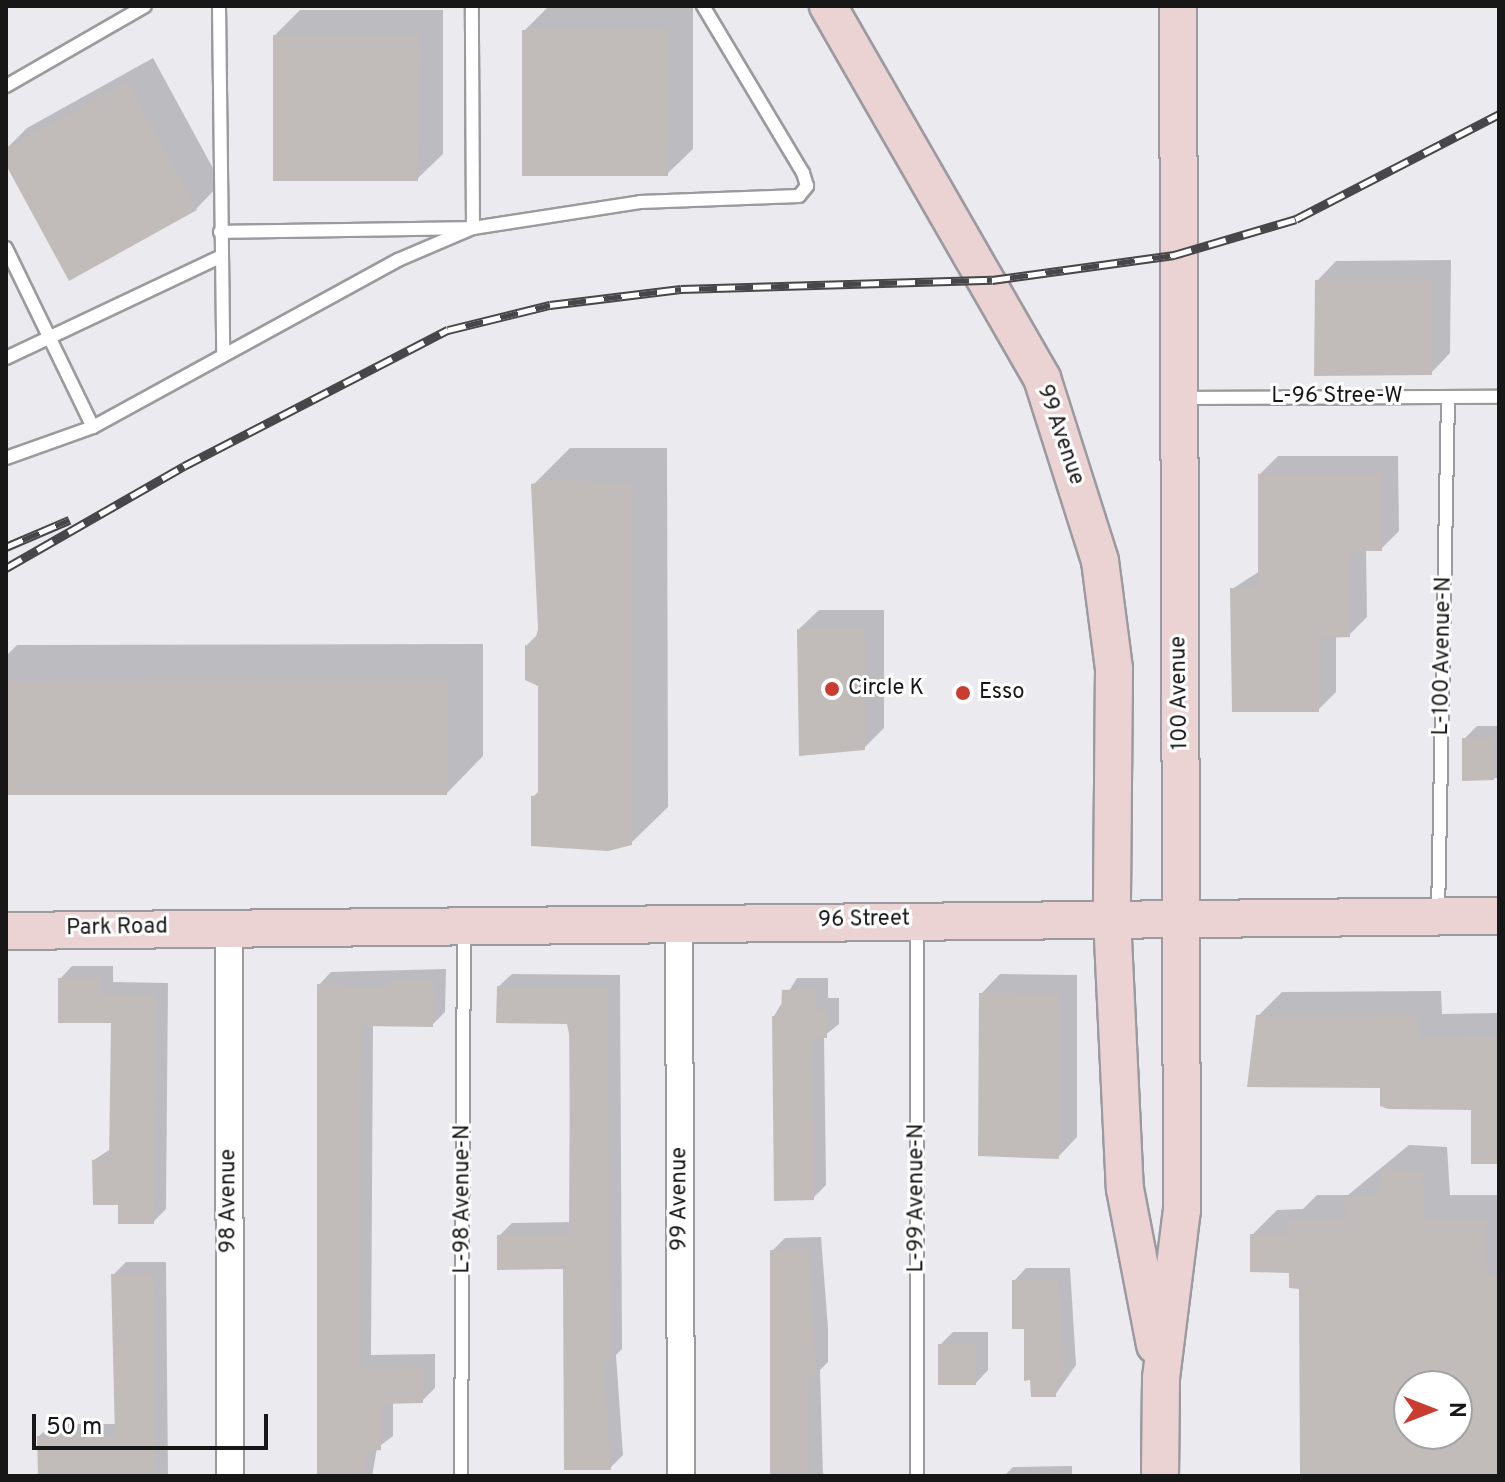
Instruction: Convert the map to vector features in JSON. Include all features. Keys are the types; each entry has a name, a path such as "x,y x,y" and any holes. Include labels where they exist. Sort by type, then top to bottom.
{"main road":[{"name":"99 Avenue","path":"828,6 992,280 1042,378 1071,463 1100,561 1114,669 1112,917"},
{"name":"100 Avenue","path":"1160,1476 1161,1378 1182,1210 1183,915 1175,398 1178,6"},
{"name":"96 Street","path":"229,926 1183,915 1499,916"},
{"name":"100 Avenue","path":"1112,917 1125,1189 1161,1378"},
{"name":"Park Road","path":"6,931 229,926"}],"street":[{"name":"99 Avenue","path":"679,923 681,1476"},
{"name":"98 Avenue","path":"229,926 230,1476"}],"lane":[{"path":"6,86 145,6"},
{"path":"219,6 223,352"},
{"path":"472,6 473,228"},
{"path":"220,232 473,228 640,202 799,196 807,186 803,173 703,6"},
{"path":"6,458 93,427 223,352 473,228"},
{"path":"6,248 51,335 93,427"},
{"path":"6,358 220,257"},
{"name":"L-100 Avenue-N","path":"1438,916 1448,397"},
{"name":"L-96 Stree-W","path":"1175,398 1499,397"},
{"name":"L-99 Avenue-N","path":"917,919 917,1476"},
{"name":"L-98 Avenue-N","path":"461,1476 464,922"}],"building":[{"path":"522,30 669,30 668,176 522,176"},
{"path":"273,35 419,35 418,181 273,181"},
{"path":"127,82 197,210 69,281 6,165 6,149"},
{"path":"1432,278 1432,375 1314,376 1315,280"},
{"path":"1258,474 1381,474 1382,551 1349,551 1350,637 1319,638 1319,712 1232,712 1230,588 1258,588"},
{"path":"555,479 631,484 632,845 608,851 531,846 531,796 538,796 538,686 525,680 525,645 534,645 538,629 531,484"},
{"name":"Circle K","path":"797,629 865,629 865,750 799,756"},
{"path":"447,680 447,795 6,795 6,681"},
{"path":"1462,738 1494,738 1494,780 1462,781"},
{"path":"58,978 101,978 101,994 156,995 154,1224 118,1224 118,1205 93,1205 92,1160 109,1160 111,1023 58,1023"},
{"path":"387,981 434,981 433,1027 361,1026 359,1367 423,1366 423,1403 381,1404 381,1450 366,1451 366,1474 317,1474 317,984 387,987"},
{"path":"497,986 608,987 610,1364 604,1364 611,1470 564,1470 563,1269 497,1270 497,1235 569,1234 570,1039 567,1024 496,1023"},
{"path":"816,989 816,1010 827,1010 827,1038 815,1038 812,1051 814,1200 774,1201 772,1016 781,1016 782,990"},
{"path":"979,993 1059,994 1059,1159 978,1156"},
{"path":"1418,1014 1419,1038 1499,1036 1499,1164 1471,1164 1471,1110 1388,1109 1380,1106 1380,1088 1247,1087 1256,1015"},
{"path":"1382,1169 1422,1172 1425,1219 1486,1219 1487,1276 1499,1276 1499,1476 1300,1475 1299,1289 1289,1288 1289,1273 1250,1272 1250,1234 1289,1234 1289,1220 1347,1220 1343,1198 1380,1194"},
{"path":"809,1249 816,1377 808,1377 808,1476 770,1476 770,1250"},
{"path":"111,1274 154,1274 155,1476 38,1476 37,1436 115,1436"},
{"path":"1012,1280 1058,1280 1064,1380 1056,1380 1056,1397 1031,1397 1030,1380 1024,1381 1024,1329 1012,1329"},
{"path":"938,1344 976,1344 976,1385 938,1385"}],"railway":[{"path":"6,568 184,466 448,330 550,305 681,289 992,280 1174,255 1296,219 1499,114"},
{"path":"6,547 69,520"}],"place":[{"name":"Circle K","path":"832,689"},
{"name":"Esso","path":"963,693"}]}
